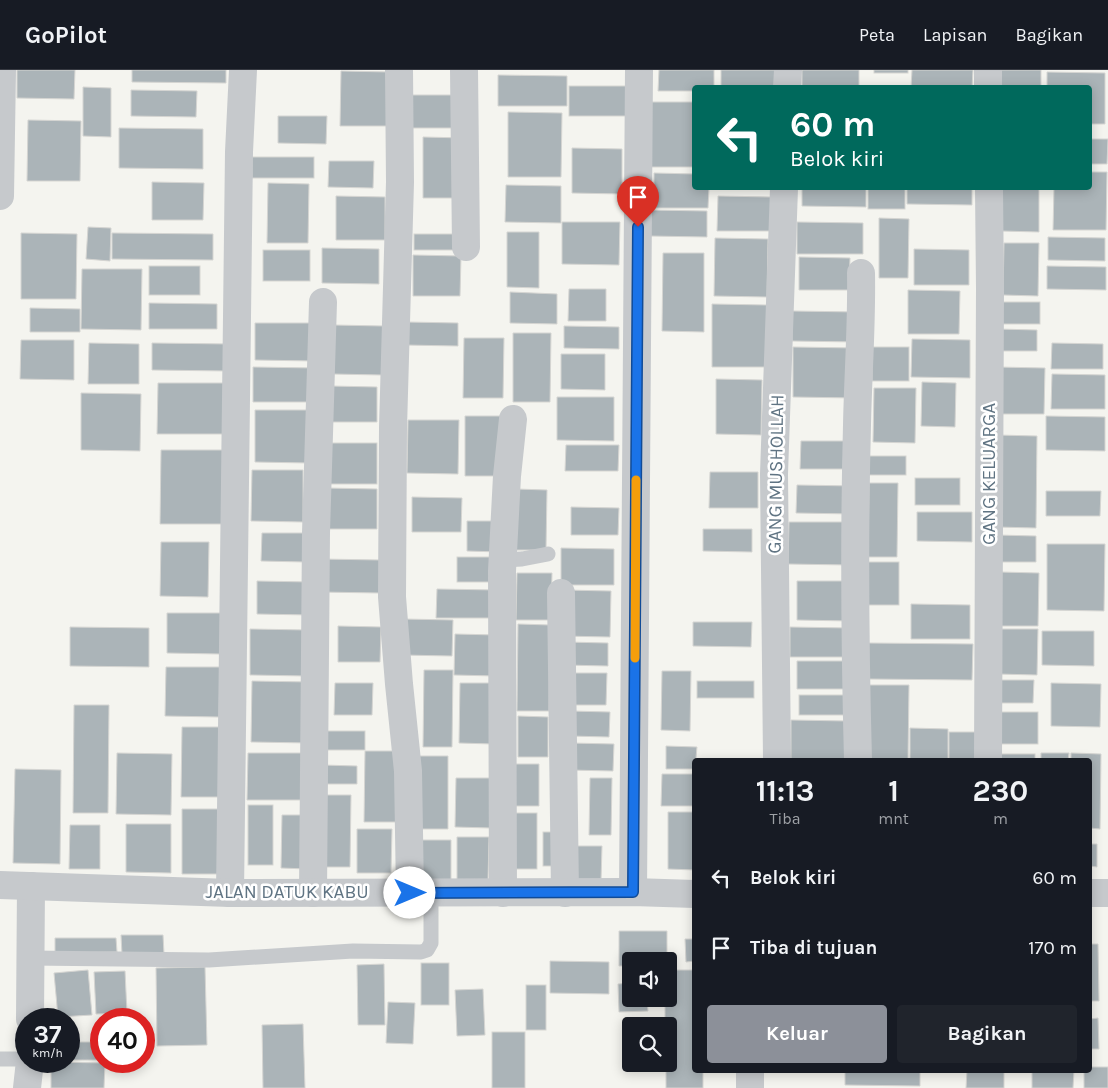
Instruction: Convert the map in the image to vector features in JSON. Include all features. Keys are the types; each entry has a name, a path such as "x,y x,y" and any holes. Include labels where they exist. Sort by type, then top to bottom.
{"street":[{"path":"0,196 2,70"},
{"path":"230,893 239,152 243,70"},
{"path":"399,70 400,182 393,428 392,597 420,893"},
{"path":"464,70 466,247"},
{"path":"633,892 639,70"},
{"path":"787,85 788,70"},
{"path":"988,70 988,85"},
{"name":"GANG MUSHOLLAH","path":"777,758 774,474 784,190"},
{"name":"GANG KELUARGA","path":"988,758 989,190"},
{"path":"858,758 856,623 857,425 862,310 861,273"},
{"path":"313,893 316,533 323,302"},
{"path":"503,893 503,560 513,419"},
{"path":"560,593 565,893"},
{"name":"JALAN DATUK KABU","path":"0,885 230,893 633,892 692,894"},
{"path":"30,1008 31,886"},
{"path":"1092,893 1108,893"},
{"path":"27,1088 29,1073"},
{"path":"750,1073 750,1088"}],"lane":[{"path":"503,560 522,559 548,554"},
{"path":"29,958 209,960 353,951 422,952 427,950 431,942 420,893"},
{"path":"0,1059 15,1060"}],"building":[{"path":"17,70 75,70 74,99 17,98"},
{"path":"132,70 226,70 226,83 132,82"},
{"path":"659,70 714,70 714,85 692,85 692,91 658,91"},
{"path":"721,70 778,70 778,85 721,85"},
{"path":"802,70 859,70 859,85 802,85"},
{"path":"874,70 908,70 908,73 874,73"},
{"path":"912,70 973,70 972,85 911,85"},
{"path":"1000,70 1041,70 1041,85 1000,85"},
{"path":"341,71 389,72 389,126 340,126"},
{"path":"1047,72 1105,73 1105,124 1092,124 1092,85 1047,85"},
{"path":"498,75 567,76 567,106 498,106"},
{"path":"569,86 627,86 627,116 569,116"},
{"path":"83,87 111,88 111,137 83,136"},
{"path":"131,90 197,91 196,117 131,116"},
{"path":"405,95 459,95 459,128 404,128"},
{"path":"648,102 692,102 692,167 647,167"},
{"path":"508,112 562,113 561,177 508,177"},
{"path":"278,116 327,116 326,144 278,143"},
{"path":"28,120 81,121 80,181 27,181"},
{"path":"119,128 203,129 203,169 119,168"},
{"path":"423,137 464,138 464,198 423,198"},
{"path":"1092,139 1108,139 1107,164 1092,164"},
{"path":"572,148 622,149 622,194 572,193"},
{"path":"252,157 314,157 314,178 252,178"},
{"path":"329,161 374,161 373,188 328,187"},
{"path":"1092,172 1107,172 1106,230 1053,230 1054,190 1092,190"},
{"path":"654,173 692,174 692,190 709,190 708,208 654,208"},
{"path":"152,182 204,183 203,220 152,220"},
{"path":"268,183 309,184 308,243 267,243"},
{"path":"506,185 561,186 561,223 505,222"},
{"path":"802,190 866,190 866,207 802,206"},
{"path":"868,190 905,190 905,209 868,209"},
{"path":"907,190 972,190 972,205 907,204"},
{"path":"1001,190 1039,190 1039,232 1001,231"},
{"path":"336,196 385,197 385,240 336,240"},
{"path":"718,196 771,197 770,231 717,231"},
{"path":"650,210 707,211 707,237 650,236"},
{"path":"879,218 909,219 908,278 879,278"},
{"path":"562,222 620,222 619,265 562,264"},
{"path":"797,222 863,223 863,254 797,254"},
{"path":"88,227 111,228 110,261 86,259"},
{"path":"507,232 539,232 539,288 507,287"},
{"path":"21,233 77,234 76,299 21,299"},
{"path":"112,233 213,234 213,260 112,259"},
{"path":"414,234 459,234 459,250 414,250"},
{"path":"1048,237 1105,238 1105,261 1048,260"},
{"path":"715,238 768,239 767,297 714,296"},
{"path":"1004,243 1039,243 1038,296 1003,295"},
{"path":"322,248 379,249 379,284 322,283"},
{"path":"914,249 969,250 969,285 914,285"},
{"path":"263,250 310,250 310,281 263,281"},
{"path":"663,253 704,253 704,332 662,331"},
{"path":"413,255 461,256 460,296 413,296"},
{"path":"799,257 850,258 849,290 799,290"},
{"path":"149,266 200,266 200,295 149,295"},
{"path":"1047,266 1106,267 1106,290 1047,289"},
{"path":"82,269 142,269 141,330 81,329"},
{"path":"569,289 606,289 606,321 568,321"},
{"path":"908,290 960,291 959,334 908,334"},
{"path":"510,292 557,294 557,324 510,323"},
{"path":"1001,302 1040,302 1040,324 1001,324"},
{"path":"149,303 217,304 217,329 149,329"},
{"path":"712,304 767,305 766,367 712,367"},
{"path":"30,308 80,309 80,332 30,332"},
{"path":"792,311 857,312 857,342 792,341"},
{"path":"406,322 458,323 458,346 405,345"},
{"path":"255,323 315,323 314,361 255,360"},
{"path":"333,325 383,326 382,375 333,374"},
{"path":"564,326 619,327 619,349 564,348"},
{"path":"997,329 1037,330 1037,351 997,351"},
{"path":"513,333 551,333 550,402 513,402"},
{"path":"464,338 504,338 503,398 463,398"},
{"path":"912,339 970,340 970,378 911,377"},
{"path":"21,340 74,340 74,380 20,379"},
{"path":"89,343 139,344 139,384 88,384"},
{"path":"152,343 229,344 228,371 152,370"},
{"path":"1052,343 1103,344 1103,369 1051,369"},
{"path":"793,347 856,348 855,398 793,397"},
{"path":"872,347 909,347 909,381 872,381"},
{"path":"561,354 605,354 605,390 561,389"},
{"path":"253,367 316,368 316,402 253,402"},
{"path":"997,367 1045,368 1044,414 997,414"},
{"path":"1052,374 1105,375 1105,409 1051,409"},
{"path":"716,379 762,380 761,435 716,434"},
{"path":"922,382 956,383 955,427 921,426"},
{"path":"158,383 225,383 225,434 157,434"},
{"path":"330,386 377,387 377,422 329,422"},
{"path":"874,388 916,388 915,443 873,442"},
{"path":"81,393 141,394 140,451 81,450"},
{"path":"557,397 614,397 614,441 557,440"},
{"path":"255,410 309,410 309,463 255,462"},
{"path":"465,416 505,416 504,476 465,476"},
{"path":"1046,416 1105,417 1105,451 1046,450"},
{"path":"408,420 459,420 458,474 407,473"},
{"path":"997,435 1037,436 1036,528 996,527"},
{"path":"801,441 844,441 843,469 800,469"},
{"path":"325,443 377,443 377,484 325,484"},
{"path":"566,445 619,445 618,471 565,471"},
{"path":"161,450 224,450 224,524 160,524"},
{"path":"868,456 906,456 906,475 868,475"},
{"path":"252,470 303,470 303,522 251,521"},
{"path":"710,472 758,472 758,508 709,508"},
{"path":"915,478 960,478 960,505 915,505"},
{"path":"869,483 898,483 897,557 868,557"},
{"path":"797,485 854,486 854,514 796,513"},
{"path":"325,488 377,489 377,529 325,529"},
{"path":"516,489 547,490 546,550 516,550"},
{"path":"1046,491 1101,491 1100,516 1046,516"},
{"path":"412,497 462,498 461,532 412,532"},
{"path":"571,507 619,508 618,535 571,535"},
{"path":"917,512 972,512 972,542 917,541"},
{"path":"467,521 500,521 500,552 467,551"},
{"path":"789,522 850,522 849,565 788,564"},
{"path":"703,529 752,529 752,552 703,551"},
{"path":"262,533 305,533 305,562 261,561"},
{"path":"997,535 1036,536 1036,562 996,562"},
{"path":"161,542 209,542 208,597 160,596"},
{"path":"1047,544 1105,544 1104,611 1047,610"},
{"path":"561,548 614,549 614,585 561,585"},
{"path":"457,557 494,557 494,582 457,582"},
{"path":"320,559 380,560 380,593 320,592"},
{"path":"868,562 899,562 899,605 868,605"},
{"path":"1000,572 1039,573 1038,626 999,626"},
{"path":"517,573 552,573 551,620 516,620"},
{"path":"257,581 310,582 310,615 257,614"},
{"path":"797,581 850,581 850,621 797,620"},
{"path":"437,589 496,590 496,618 436,618"},
{"path":"563,590 611,591 610,637 562,636"},
{"path":"911,604 970,605 970,639 911,639"},
{"path":"167,613 221,613 220,654 167,653"},
{"path":"403,619 453,620 452,656 402,655"},
{"path":"693,622 752,622 751,647 693,646"},
{"path":"518,624 550,625 549,711 517,711"},
{"path":"338,626 381,627 380,662 338,662"},
{"path":"70,627 149,628 149,667 70,666"},
{"path":"790,627 849,628 849,657 790,657"},
{"path":"250,629 307,630 306,676 250,675"},
{"path":"998,629 1038,629 1037,675 997,674"},
{"path":"1042,631 1094,631 1094,666 1042,665"},
{"path":"455,634 496,635 496,676 454,675"},
{"path":"565,642 608,643 608,666 565,665"},
{"path":"868,643 973,644 972,680 868,679"},
{"path":"797,661 847,661 846,689 797,689"},
{"path":"166,667 220,667 219,717 165,716"},
{"path":"424,670 453,670 452,747 423,747"},
{"path":"662,671 691,671 690,731 661,730"},
{"path":"571,673 607,673 606,705 570,705"},
{"path":"1001,680 1034,680 1033,703 1000,703"},
{"path":"252,681 310,682 309,743 251,742"},
{"path":"697,681 754,681 754,698 697,698"},
{"path":"335,683 373,683 372,715 334,715"},
{"path":"460,683 493,683 493,744 459,743"},
{"path":"1051,683 1101,684 1100,727 1051,726"},
{"path":"869,685 909,685 908,758 869,758"},
{"path":"799,695 851,695 851,715 799,715"},
{"path":"74,705 109,705 108,813 73,813"},
{"path":"570,711 610,712 609,737 570,736"},
{"path":"1000,712 1038,712 1038,744 1000,744"},
{"path":"518,716 548,717 548,757 518,757"},
{"path":"791,720 847,721 846,758 791,758"},
{"path":"182,727 221,727 220,797 181,797"},
{"path":"910,728 948,729 948,758 910,758"},
{"path":"319,731 365,731 365,750 319,750"},
{"path":"949,732 976,732 976,758 949,758"},
{"path":"570,743 614,744 613,771 570,770"},
{"path":"666,746 697,747 696,758 692,758 692,769 666,769"},
{"path":"365,751 396,751 396,822 364,822"},
{"path":"117,753 172,754 171,815 116,814"},
{"path":"248,753 309,753 308,800 247,800"},
{"path":"1041,753 1069,753 1068,758 1041,758"},
{"path":"1071,753 1101,754 1100,829 1092,828 1092,758 1071,758"},
{"path":"999,754 1035,754 1035,758 999,758"},
{"path":"416,756 448,756 448,829 415,829"},
{"path":"514,764 539,764 539,806 513,806"},
{"path":"322,765 357,766 357,784 322,784"},
{"path":"15,769 61,770 60,864 13,863"},
{"path":"662,774 692,774 692,806 661,806"},
{"path":"456,778 492,778 491,828 455,827"},
{"path":"590,778 612,778 611,835 589,835"},
{"path":"318,795 351,795 350,867 318,867"},
{"path":"248,805 273,805 273,865 248,865"},
{"path":"182,809 222,809 221,874 182,874"},
{"path":"668,812 692,812 692,870 668,869"},
{"path":"505,813 537,813 537,869 505,869"},
{"path":"282,815 309,815 308,869 281,868"},
{"path":"126,824 171,824 171,873 126,872"},
{"path":"70,825 100,825 100,869 69,869"},
{"path":"357,829 392,829 391,873 357,873"},
{"path":"543,832 561,832 561,866 543,866"},
{"path":"457,837 489,837 488,880 457,880"},
{"path":"417,840 451,840 451,881 416,880"},
{"path":"1092,844 1097,844 1097,867 1092,866"},
{"path":"577,846 602,846 601,881 577,881"},
{"path":"619,931 667,931 667,952 622,952 622,966 619,966"},
{"path":"121,935 163,935 164,954 122,954"},
{"path":"55,938 116,938 117,952 55,953"},
{"path":"685,939 692,939 692,961 686,962"},
{"path":"1092,944 1098,944 1099,1001 1092,1001"},
{"path":"550,961 609,962 609,994 550,993"},
{"path":"421,963 449,963 449,1005 421,1005"},
{"path":"384,964 385,1025 358,1025 357,965"},
{"path":"205,967 207,1045 157,1046 156,968"},
{"path":"88,970 91,1008 90,1015 80,1016 80,1008 57,1008 54,973"},
{"path":"677,970 692,970 692,1073 703,1073 703,1088 666,1088 666,1072 677,1072 677,1017 665,1017 665,1007 677,1007"},
{"path":"125,971 127,1008 96,1008 94,972"},
{"path":"618,984 622,984 622,1007 648,1007 648,1011 619,1012"},
{"path":"526,985 546,985 546,1030 526,1030"},
{"path":"483,989 485,1035 457,1036 455,990"},
{"path":"388,1002 415,1003 413,1044 386,1043"},
{"path":"1098,1018 1099,1049 1092,1049 1092,1019"},
{"path":"303,1024 305,1088 263,1088 262,1025"},
{"path":"492,1032 525,1032 525,1088 492,1088"},
{"path":"80,1042 90,1042 90,1060 80,1060"},
{"path":"80,1063 90,1063 90,1073 105,1073 104,1088 51,1088 51,1073 80,1073"},
{"path":"1092,1067 1108,1067 1108,1088 1084,1088 1084,1073 1092,1073"},
{"path":"845,1073 920,1073 920,1086 845,1085"},
{"path":"967,1073 1004,1073 1004,1088 966,1088"},
{"path":"1032,1073 1074,1073 1073,1088 1032,1088"}],"slow traffic":[{"path":"635,658 636,480"}],"route":[{"path":"410,893 633,892 638,227"}]}
